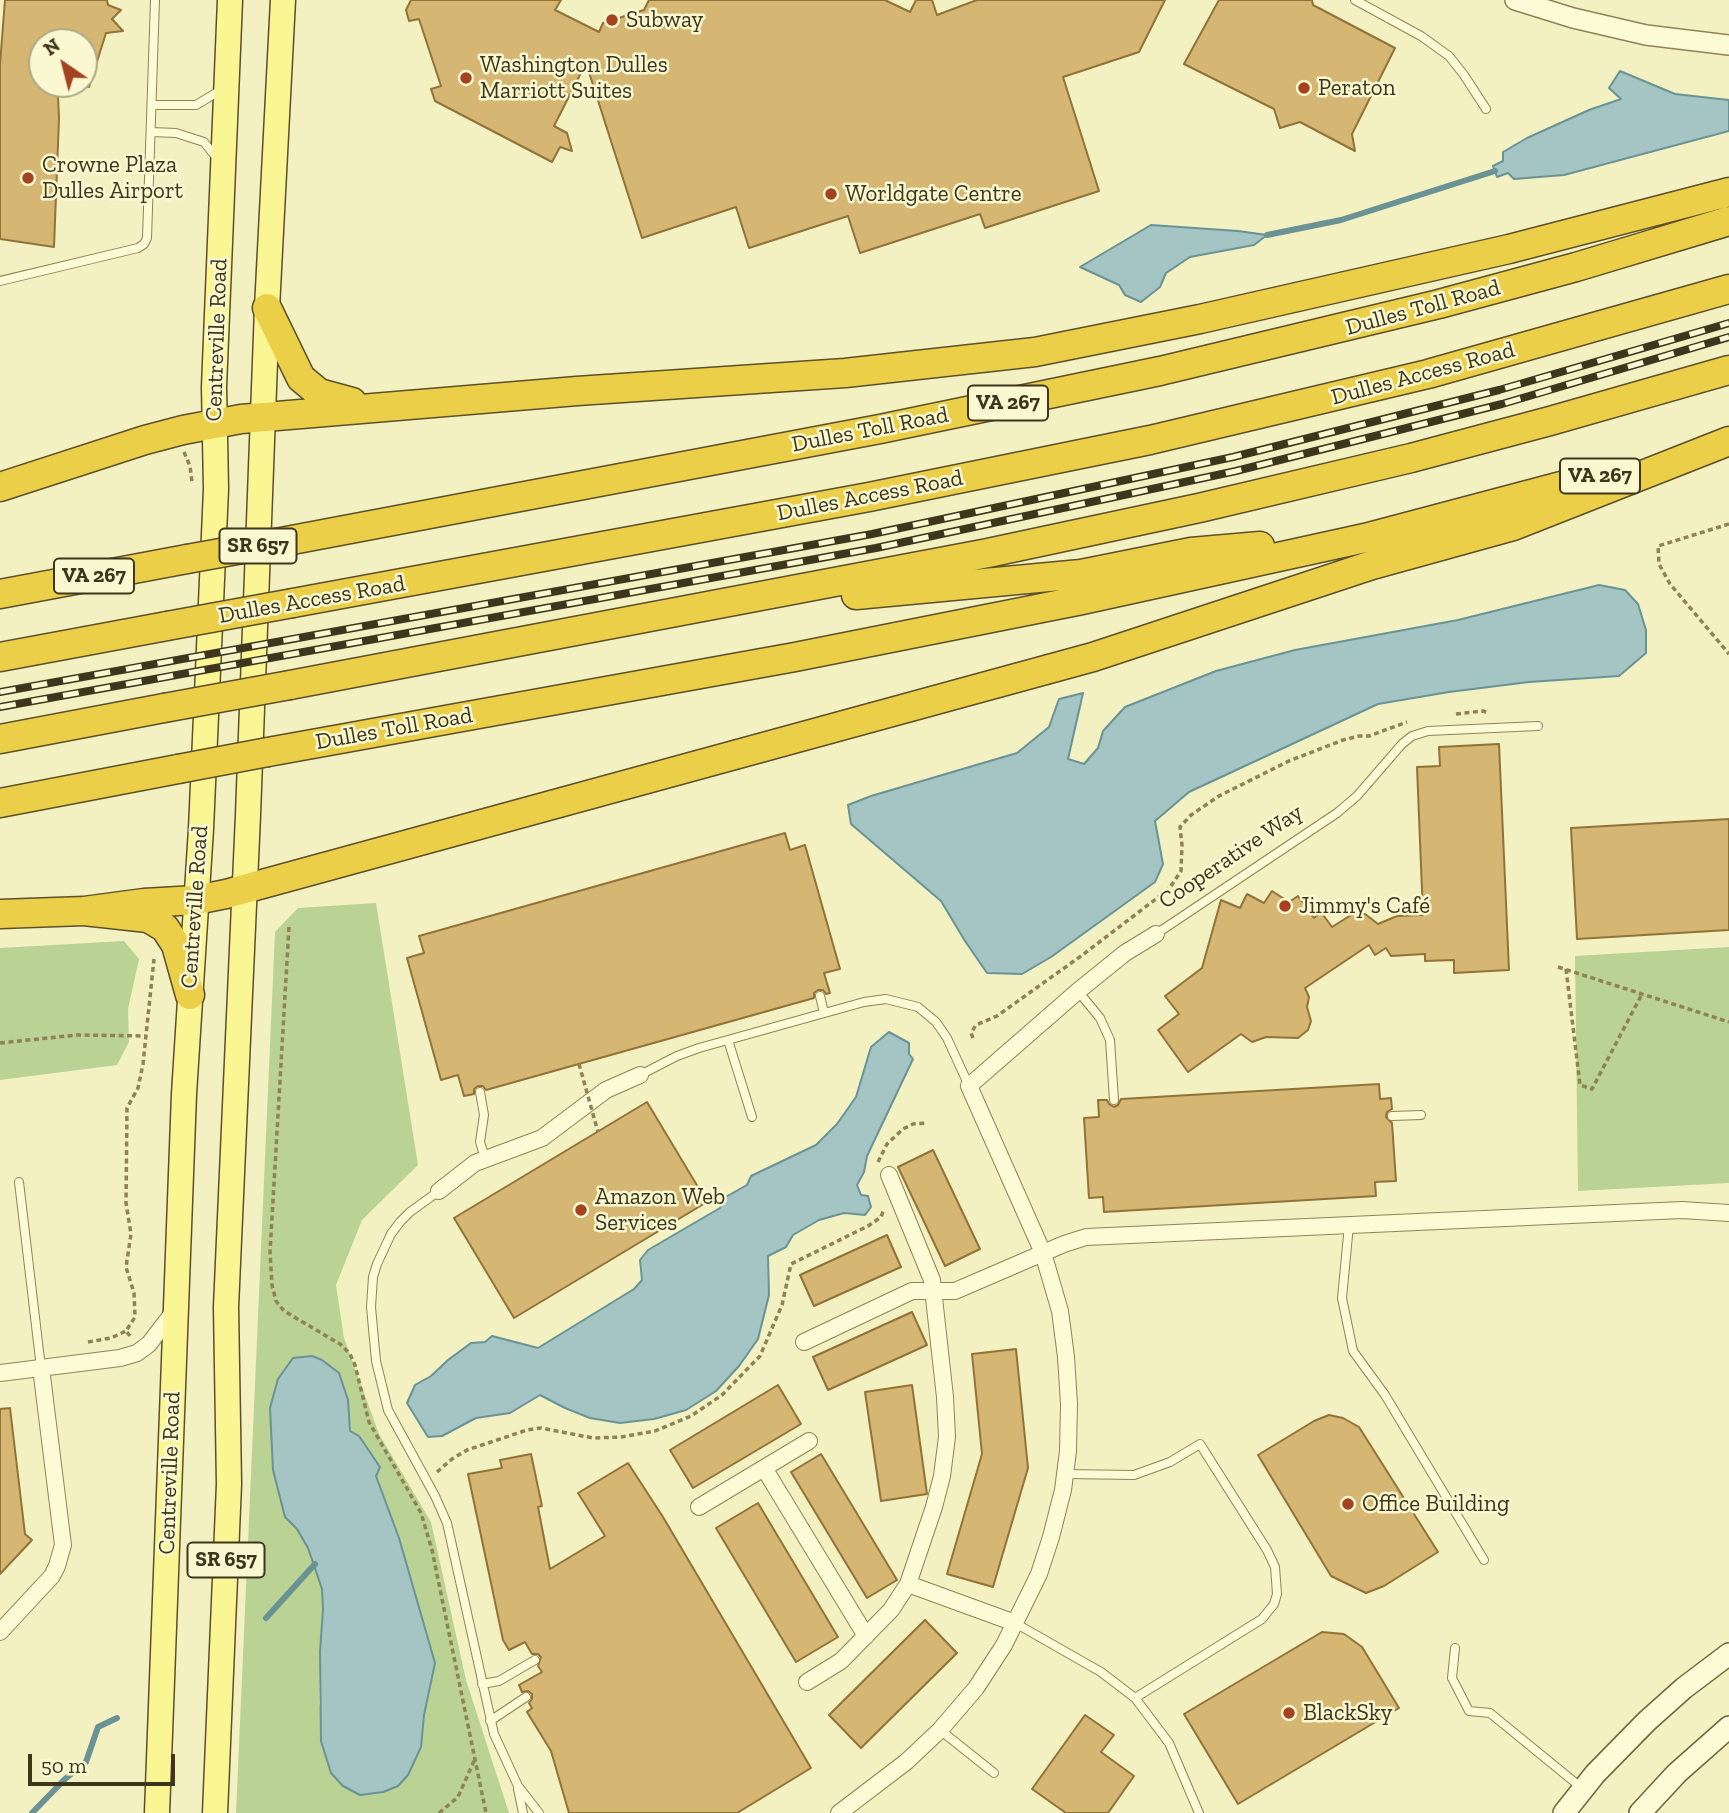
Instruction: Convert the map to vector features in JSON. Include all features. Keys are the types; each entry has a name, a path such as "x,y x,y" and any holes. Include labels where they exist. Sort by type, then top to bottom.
{"highway":[{"path":"0,487 145,440 215,423 263,416 845,373 1035,352 1200,319 1521,246 1729,192"},
{"name":"Dulles Toll Road","path":"0,594 880,429 1160,372 1451,301 1729,221"},
{"name":"Dulles Access Road","path":"0,657 869,497 1161,438 1440,371 1729,289"},
{"path":"267,308 296,370 307,385 327,396 376,408"},
{"path":"0,738 988,553 1270,493 1550,421 1729,370"},
{"path":"0,914 84,911 196,900 243,889 1093,657 1331,578 1513,526 1729,440"},
{"name":"Dulles Toll Road","path":"0,803 1013,615 1365,538 1729,440"},
{"path":"631,621 765,611 871,593 1081,574 1191,552 1365,538"},
{"path":"84,911 142,915 160,924 170,934 179,952 190,995"}],"main road":[{"name":"Centreville Road","path":"157,1813 172,1453 175,1310 215,500 214,387 230,0"},
{"name":"Centreville Road","path":"215,1813 229,1484 226,1307 267,308 283,0"},
{"path":"1563,1813 1647,1721 1684,1688 1729,1654"},
{"path":"1640,1813 1677,1773 1729,1727"}],"street":[{"path":"1515,0 1573,18 1646,35 1729,45"},
{"name":"Cooperative Way","path":"969,1086 1125,953 1156,934"},
{"path":"439,1191 467,1168 485,1158 542,1138 606,1090 640,1075"},
{"path":"839,1813 906,1762 940,1730 976,1688 1004,1645 1046,1553 1066,1474 1069,1404 1059,1311 1043,1253 969,1086"},
{"path":"807,1682 841,1661 891,1610 908,1584 942,1476 947,1437 932,1280 883,1169"},
{"path":"804,1342 912,1291 955,1291 1076,1240 1097,1236 1682,1210 1729,1213"},
{"path":"0,1373 120,1358 137,1353 149,1344 175,1310"},
{"path":"0,1632 45,1585 58,1566 63,1545 41,1368"},
{"path":"699,1507 808,1441"},
{"path":"764,1468 866,1636"},
{"path":"908,1584 1015,1623"}],"lane":[{"path":"0,281 138,248 144,244 147,238 155,0"},
{"path":"1355,0 1422,36 1449,56 1486,109"},
{"path":"152,105 196,105 227,87"},
{"path":"151,132 176,133 204,142 224,167"},
{"name":"Cooperative Way","path":"1156,934 1337,813 1357,796 1412,736 1428,731 1538,726"},
{"path":"1079,991 1100,1018 1111,1041 1114,1100"},
{"path":"821,996 824,1013"},
{"path":"640,1075 677,1056 875,999 898,1000 918,1007 942,1029 969,1086"},
{"path":"728,1040 752,1117"},
{"path":"480,1092 484,1115 480,1142 485,1158"},
{"path":"1392,1116 1421,1115"},
{"path":"19,1182 41,1368"},
{"path":"439,1191 410,1212 391,1234 383,1250 373,1277 372,1323 376,1361 387,1409 447,1523 490,1721 498,1746 518,1786 539,1813"},
{"path":"1349,1225 1342,1298 1353,1351 1385,1395 1484,1560"},
{"path":"1066,1474 1118,1476 1147,1472 1200,1444 1268,1550 1275,1567 1278,1585 1274,1604 1257,1624 1135,1698"},
{"path":"1015,1623 1101,1672 1135,1698 1152,1718 1172,1750 1199,1813"},
{"path":"1455,1648 1452,1678 1469,1711 1490,1713 1583,1789"},
{"path":"482,1684 499,1681 535,1660"},
{"path":"490,1721 526,1697"},
{"path":"940,1730 994,1773"},
{"path":"518,1786 523,1813"}],"path":[{"path":"1729,524 1658,546 1659,564 1670,584 1729,654"},
{"path":"1452,715 1483,711 1497,716"},
{"path":"973,1038 971,1033 976,1025 997,1016 1082,956 1169,889 1181,872 1180,827 1191,815 1236,787 1300,757 1343,740 1369,736 1413,720"},
{"path":"289,927 270,1252 272,1285 276,1301 284,1311 340,1344 353,1359 369,1422 421,1513 432,1550 486,1813"},
{"path":"134,1341 126,1331 135,1317 134,1293 126,1267 131,1234 126,1203 125,1133 127,1108 138,1088 155,956"},
{"path":"1558,967 1729,1022"},
{"path":"1566,969 1580,1085 1592,1089 1643,994"},
{"path":"0,1043 77,1035 146,1036"},
{"path":"579,1064 598,1132"},
{"path":"883,1169 887,1144 903,1129 914,1124 927,1123"},
{"path":"436,1473 467,1450 512,1433 541,1428 593,1438 643,1435 679,1422 713,1403 737,1382 760,1356 782,1305 791,1264 869,1226 881,1217 884,1201"},
{"path":"408,1490 413,1487"},
{"path":"439,1813 458,1797 474,1759"}],"green space":[{"path":"376,903 418,1165 362,1220 336,1285 344,1338 379,1434 431,1522 466,1680 509,1813 236,1813 275,932 298,908","holes":["348,1400 350,1431 359,1436 380,1467 376,1476 435,1663 424,1715 421,1747 408,1775 398,1786 383,1792 319,1704 322,1589 308,1548 297,1529 285,1517 273,1470 270,1408"]},
{"path":"124,941 139,959 128,1009 129,1042 117,1065 0,1080 0,948"},
{"path":"1729,947 1729,1183 1578,1191 1575,956"}],"water":[{"path":"1620,71 1675,94 1729,100 1729,131 1564,175 1514,179 1508,173 1497,177 1493,166 1503,161 1503,152 1589,110 1621,99 1609,88"},
{"path":"1151,225 1267,235 1254,245 1190,257 1166,273 1160,287 1141,302 1125,295 1119,285 1080,267"},
{"path":"1599,585 1625,590 1638,604 1646,630 1646,653 1619,676 1529,682 1378,704 1189,792 1155,821 1163,864 1155,882 1051,957 1022,974 987,973 941,901 851,824 848,805 1017,753 1049,727 1059,699 1083,693 1068,759 1084,764 1098,748 1103,731 1125,707 1216,671 1295,650 1458,620"},
{"path":"889,1032 909,1043 909,1054 913,1059 867,1156 864,1172 857,1185 861,1195 868,1196 871,1207 865,1215 844,1213 819,1220 793,1235 786,1247 768,1256 769,1295 758,1339 739,1366 716,1391 686,1410 654,1419 620,1423 590,1418 540,1395 510,1413 476,1418 442,1436 428,1437 407,1403 415,1385 431,1376 471,1343 485,1342 492,1336 538,1348 634,1289 642,1280 640,1260 648,1250 720,1208 722,1199 747,1185 751,1176 816,1145 837,1124 856,1097 871,1047"},
{"path":"312,1356 339,1373 348,1400 350,1431 359,1436 380,1467 376,1476 399,1538 435,1663 424,1715 421,1747 408,1775 398,1786 383,1792 360,1795 343,1786 331,1773 321,1741 322,1589 308,1548 297,1529 285,1517 273,1470 270,1408 278,1379 293,1358"}],"building":[{"name":"Crowne Plaza Dulles Airport","path":"5,0 107,0 108,5 121,10 112,19 123,31 106,33 98,58 98,28 28,28 28,98 58,98 54,247 0,239 0,64"},
{"path":"411,0 561,0 555,10 599,32 603,23 644,10 649,0 885,0 910,12 916,0 932,0 937,15 977,0 1165,0 1139,52 1063,77 1099,191 985,228 980,214 860,253 848,216 749,248 736,207 642,238 586,63 554,126 567,133 572,151 560,147 552,162 435,101 431,89 441,86 419,19 409,21 406,10"},
{"name":"Peraton","path":"1219,0 1312,0 1313,5 1395,48 1352,134 1355,151 1300,122 1280,128 1274,109 1184,64"},
{"path":"1499,744 1509,970 1454,973 1454,960 1425,961 1425,954 1391,956 1386,948 1375,955 1369,945 1305,988 1309,997 1307,1007 1311,1021 1308,1030 1298,1038 1266,1037 1252,1042 1241,1034 1188,1072 1158,1030 1179,1014 1165,996 1202,968 1221,900 1240,908 1247,894 1264,903 1272,891 1289,902 1298,896 1314,918 1321,912 1332,927 1357,914 1365,914 1378,924 1397,916 1423,915 1417,767 1440,766 1439,747"},
{"path":"1729,819 1729,930 1577,939 1571,828"},
{"path":"785,833 790,850 805,845 840,969 824,973 830,993 818,990 814,993 814,998 486,1090 483,1086 478,1086 474,1089 474,1094 464,1096 458,1075 441,1080 407,958 424,953 419,936"},
{"path":"1379,1084 1380,1099 1391,1098 1392,1109 1387,1112 1386,1117 1392,1123 1396,1181 1375,1182 1376,1196 1104,1212 1103,1197 1089,1198 1084,1118 1099,1117 1098,1100 1107,1100 1114,1107 1121,1099"},
{"name":"Amazon Web Services","path":"647,1102 707,1202 514,1318 454,1218"},
{"path":"933,1150 980,1249 945,1266 898,1167"},
{"path":"887,1235 901,1267 814,1306 800,1275"},
{"path":"912,1312 927,1345 828,1390 813,1357"},
{"path":"1016,1349 1028,1468 993,1587 947,1574 982,1454 972,1354"},
{"path":"778,1385 801,1424 693,1488 670,1450"},
{"path":"912,1385 927,1494 881,1501 865,1392"},
{"path":"10,1408 25,1534 32,1540 0,1574 0,1409"},
{"name":"Office Building","path":"1329,1415 1343,1418 1359,1427 1438,1552 1384,1586 1366,1593 1331,1576 1258,1455 1314,1421"},
{"path":"531,1454 542,1506 538,1507 550,1569 605,1536 578,1493 628,1463 663,1517 811,1768 737,1813 569,1813 551,1751 527,1712 532,1708 529,1703 532,1694 528,1691 522,1692 519,1685 542,1672 538,1666 541,1657 532,1654 525,1642 509,1650 503,1640 468,1474 502,1468 500,1460"},
{"path":"821,1454 897,1580 867,1598 791,1472"},
{"path":"758,1503 838,1637 796,1662 716,1528"},
{"path":"925,1620 957,1653 861,1748 829,1715"},
{"path":"1322,1632 1344,1634 1362,1647 1399,1708 1238,1804 1184,1714"},
{"path":"1085,1715 1114,1735 1101,1752 1134,1776 1108,1813 1066,1813 1032,1789"}],"waterway":[{"path":"1267,235 1341,220 1495,171"},
{"path":"266,1618 315,1564"},
{"path":"32,1813 86,1762 98,1727 117,1718"}],"railway":[{"path":"0,692 872,534 1233,457 1499,390 1729,323"},
{"path":"0,707 876,548 1236,471 1502,404 1729,337"}],"place":[{"name":"Subway","path":"612,20"},
{"name":"Washington Dulles Marriott Suites","path":"466,78"},
{"name":"Peraton","path":"1304,88"},
{"name":"Crowne Plaza Dulles Airport","path":"28,178"},
{"name":"Worldgate Centre","path":"831,194"},
{"name":"Jimmy's Café","path":"1285,906"},
{"name":"Amazon Web Services","path":"581,1210"},
{"name":"Office Building","path":"1348,1504"},
{"name":"BlackSky","path":"1289,1713"}]}
